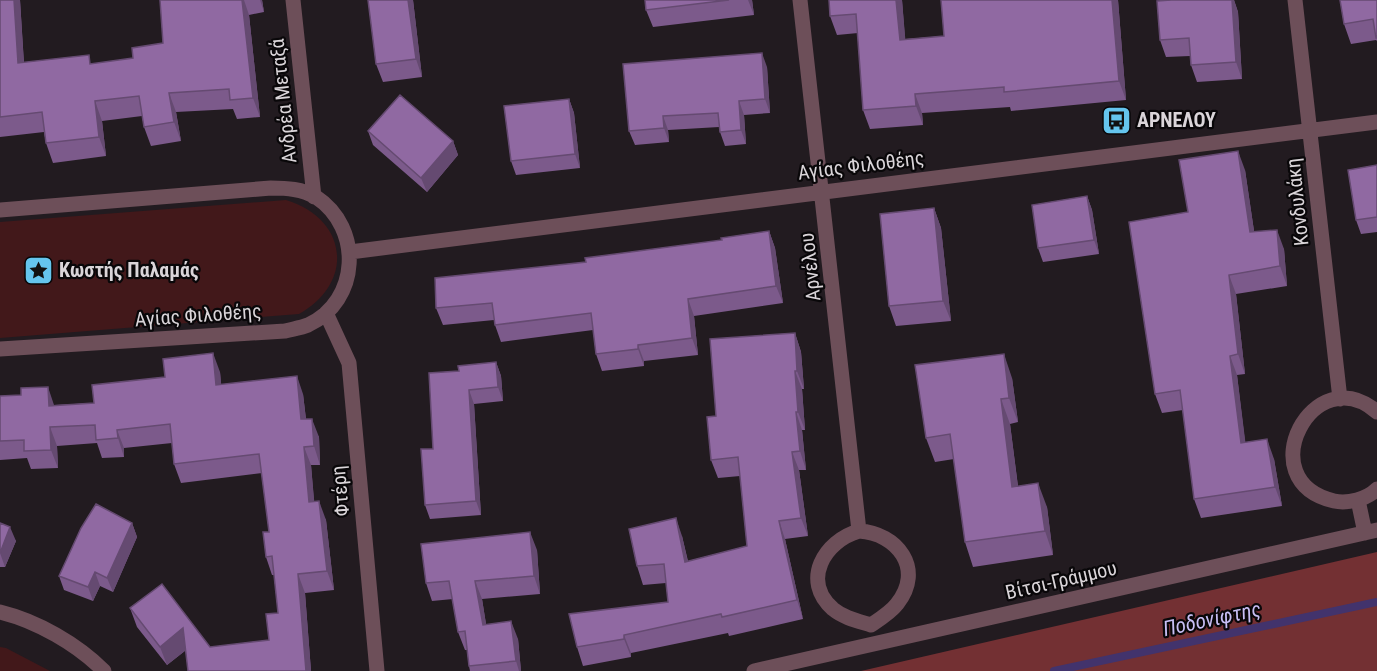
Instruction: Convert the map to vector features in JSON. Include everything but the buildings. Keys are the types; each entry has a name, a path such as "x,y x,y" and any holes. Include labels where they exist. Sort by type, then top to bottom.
{"street":[{"name":"Ανδρέα Μεταξά","path":"293,0 315,197"},
{"name":"Αρνέλου","path":"800,0 823,190 859,531"},
{"name":"Κονδυλάκη","path":"1295,0 1340,399"},
{"name":"Αγίας Φιλοθέης","path":"350,252 823,190 1377,122"},
{"name":"Αγίας Φιλοθέης","path":"0,210 271,188 294,189 315,197 332,211 344,230 350,252 349,274 341,296 326,313 307,325 285,331 0,349"},
{"name":"Φτέρη","path":"326,313 349,363 377,671"},
{"path":"1377,412 1356,401 1340,399 1316,408 1298,426 1293,443 1293,460 1299,476 1309,489 1324,499 1340,502 1358,500 1377,489"},
{"path":"1358,500 1371,531"},
{"path":"859,531 874,532 888,538 899,548 907,570 905,592 897,605 871,625 843,616 831,607 823,595 819,582 819,567 824,554 833,543 859,531"},
{"name":"Βίτσι-Γράμμου","path":"754,671 1371,531"},
{"path":"0,612 39,627 63,641 104,671"},
{"path":"871,625 872,644"}],"shaded area":[{"path":"286,200 306,209 322,221 332,236 337,252 336,269 330,285 317,301 299,314 0,338 0,222"},
{"path":"1377,552 1377,671 861,671"},
{"path":"0,647 6,648 50,671 0,671"}],"waterway":[{"name":"Ποδονίφτης","path":"1054,671 1377,602"}],"place":[{"name":"ΑΡΝΕΛΟΥ","path":"1116,120"},
{"name":"Κωστής Παλαμάς","path":"38,270"}]}
